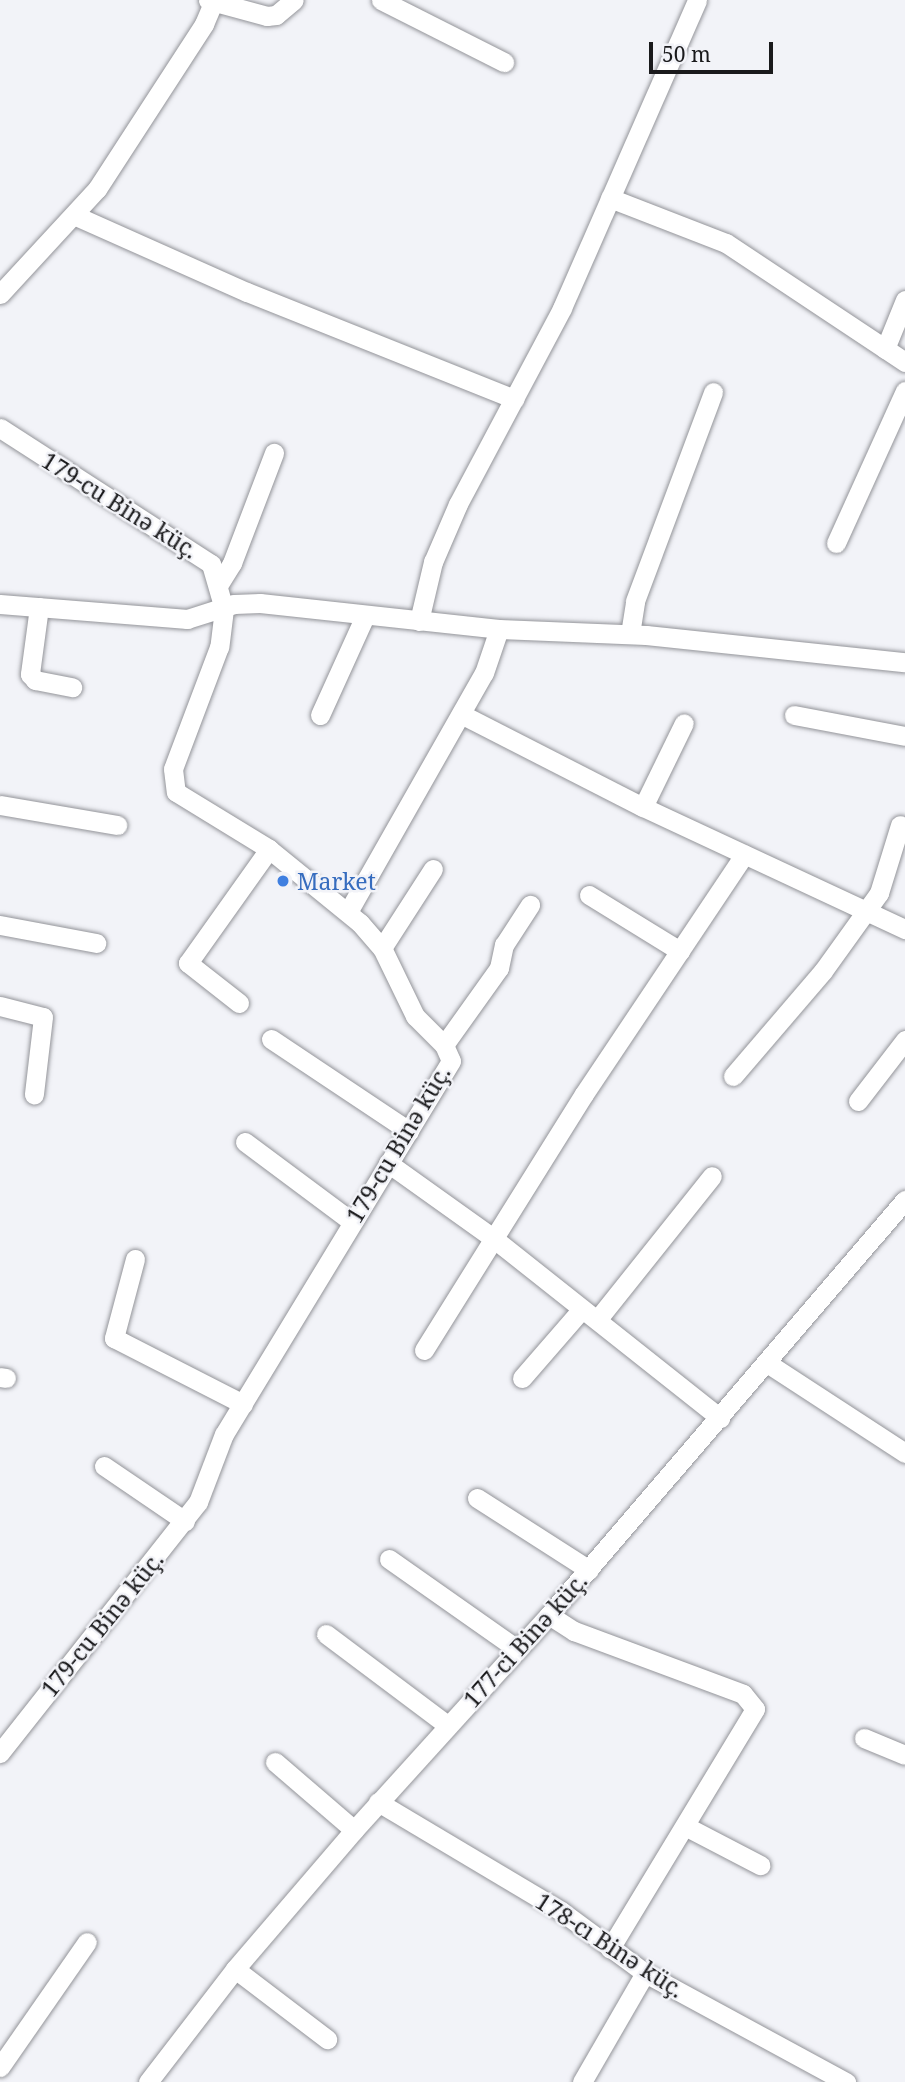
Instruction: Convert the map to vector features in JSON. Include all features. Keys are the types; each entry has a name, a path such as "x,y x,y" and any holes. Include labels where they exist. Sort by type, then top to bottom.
{"street":[{"path":"0,295 76,216 121,154 211,1 267,16 276,15 293,0"},
{"path":"381,0 504,62"},
{"path":"419,621 433,562 562,308 697,0"},
{"path":"610,198 726,243 905,362"},
{"path":"76,216 247,292 514,399"},
{"path":"885,349 905,300"},
{"path":"836,543 905,391"},
{"path":"630,634 635,601 713,392"},
{"name":"179-cu Binə küç.","path":"0,428 119,507 194,550 211,564 219,584 223,609 219,647 172,780 185,799 269,849 348,912 382,948 415,1016 444,1045 451,1061 446,1073 351,1221 219,1444 202,1493 185,1521 0,1753"},
{"path":"219,584 232,563 274,453"},
{"path":"0,604 187,619 234,604 260,603 499,629 630,634 905,662"},
{"path":"39,607 30,674 35,680 72,687"},
{"path":"320,715 365,616"},
{"path":"348,912 484,673 499,629"},
{"path":"461,714 643,807 905,929"},
{"path":"794,715 905,736"},
{"path":"643,807 684,723"},
{"path":"0,805 117,825"},
{"path":"733,1076 823,971 866,911 887,873 900,825"},
{"path":"239,1003 188,963 269,849"},
{"path":"424,1350 493,1238 744,855"},
{"path":"382,948 432,869"},
{"path":"589,895 680,951"},
{"path":"444,1045 499,968 504,945 530,905"},
{"path":"0,925 96,943"},
{"path":"0,1006 34,1012 46,1023 34,1094"},
{"path":"271,1039 409,1131"},
{"path":"858,1101 905,1040"},
{"path":"245,1142 351,1221"},
{"path":"388,1163 493,1238 720,1418"},
{"path":"523,1378 590,1315 712,1176"},
{"name":"177-ci Binə küç.","path":"155,2079 235,1969 378,1802 589,1570 905,1200"},
{"path":"135,1259 114,1338 243,1404"},
{"path":"767,1363 905,1454"},
{"path":"104,1466 185,1521"},
{"path":"477,1498 589,1570"},
{"path":"389,1559 517,1649"},
{"path":"549,1615 574,1631 752,1701 752,1719 610,1948"},
{"path":"326,1634 447,1725"},
{"path":"863,1738 905,1755"},
{"path":"275,1762 354,1830"},
{"name":"178-cı Binə küç.","path":"378,1802 561,1911 645,1973 819,2076 846,2082"},
{"path":"685,1826 760,1865"},
{"path":"0,2067 87,1942"},
{"path":"235,1969 327,2039"},
{"path":"582,2082 645,1973"}],"place":[{"name":"Market","path":"283,881"}]}
